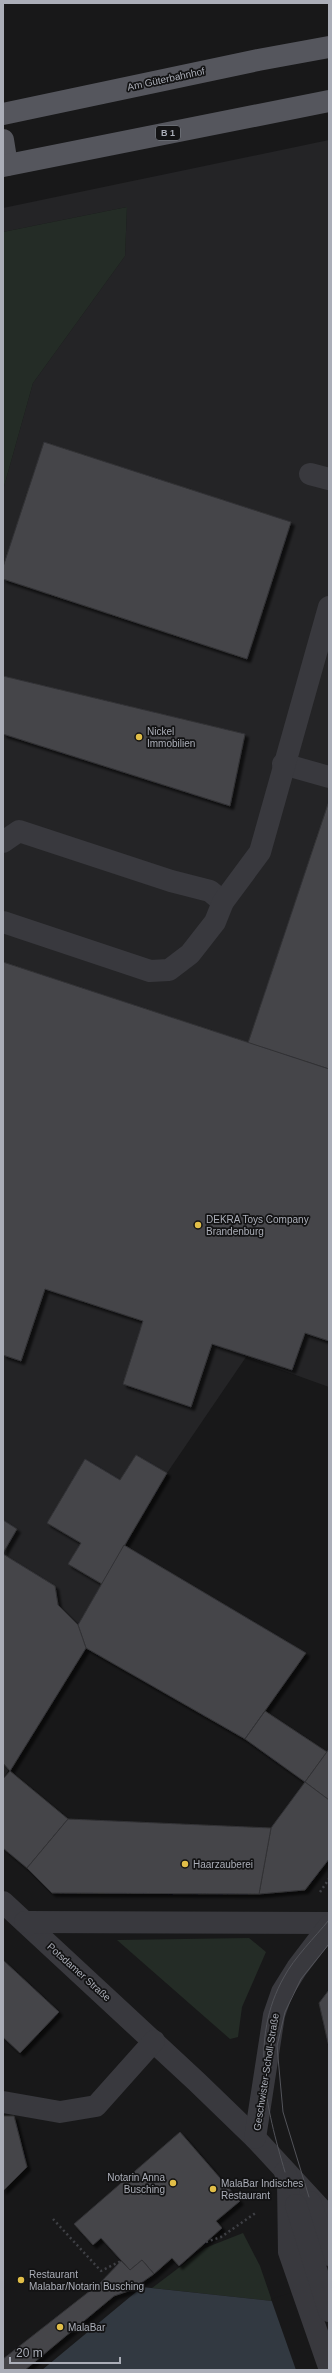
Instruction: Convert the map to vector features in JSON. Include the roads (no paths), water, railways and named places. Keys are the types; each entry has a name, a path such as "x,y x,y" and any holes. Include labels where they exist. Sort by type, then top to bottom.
{"main road":[{"name":"Am Güterbahnhof","path":"3,114 250,62 329,47"},
{"name":"B 1","path":"5,166 329,101"},
{"path":"3,140 5,166"}],"street":[{"path":"3,922 150,971 169,970 190,954 215,922 223,902 260,852 329,607"},
{"path":"284,764 329,777"},
{"path":"3,842 19,831 171,881 210,891 223,902"},
{"name":"Potsdamer Straße","path":"3,1902 154,2041 255,2138 329,2218"},
{"path":"25,1922 329,1923"},
{"name":"Geschwister-Scholl-Straße","path":"255,2138 274,2015 279,2000 297,1968 329,1926"},
{"path":"3,2102 60,2112 96,2106 154,2041"},
{"path":"285,2172 313,2251 329,2311"},
{"path":"309,2197 313,2251 329,2367"}],"tram line":[{"path":"285,2172 267,2099 264,2074 264,2049 267,2025 273,2001 288,1970 329,1920"},
{"path":"309,2197 283,2112 277,2046 285,2012 301,1979 329,1944"}],"place":[{"name":"Nickel Immobilien","path":"139,737"},
{"name":"DEKRA Toys Company Brandenburg","path":"198,1225"},
{"name":"Haarzauberei","path":"185,1864"},
{"name":"Notarin Anna Busching","path":"173,2183"},
{"name":"MalaBar Indisches Restaurant","path":"213,2189"},
{"name":"Restaurant Malabar/Notarin Busching","path":"21,2280"},
{"name":"MalaBar","path":"60,2327"}]}
